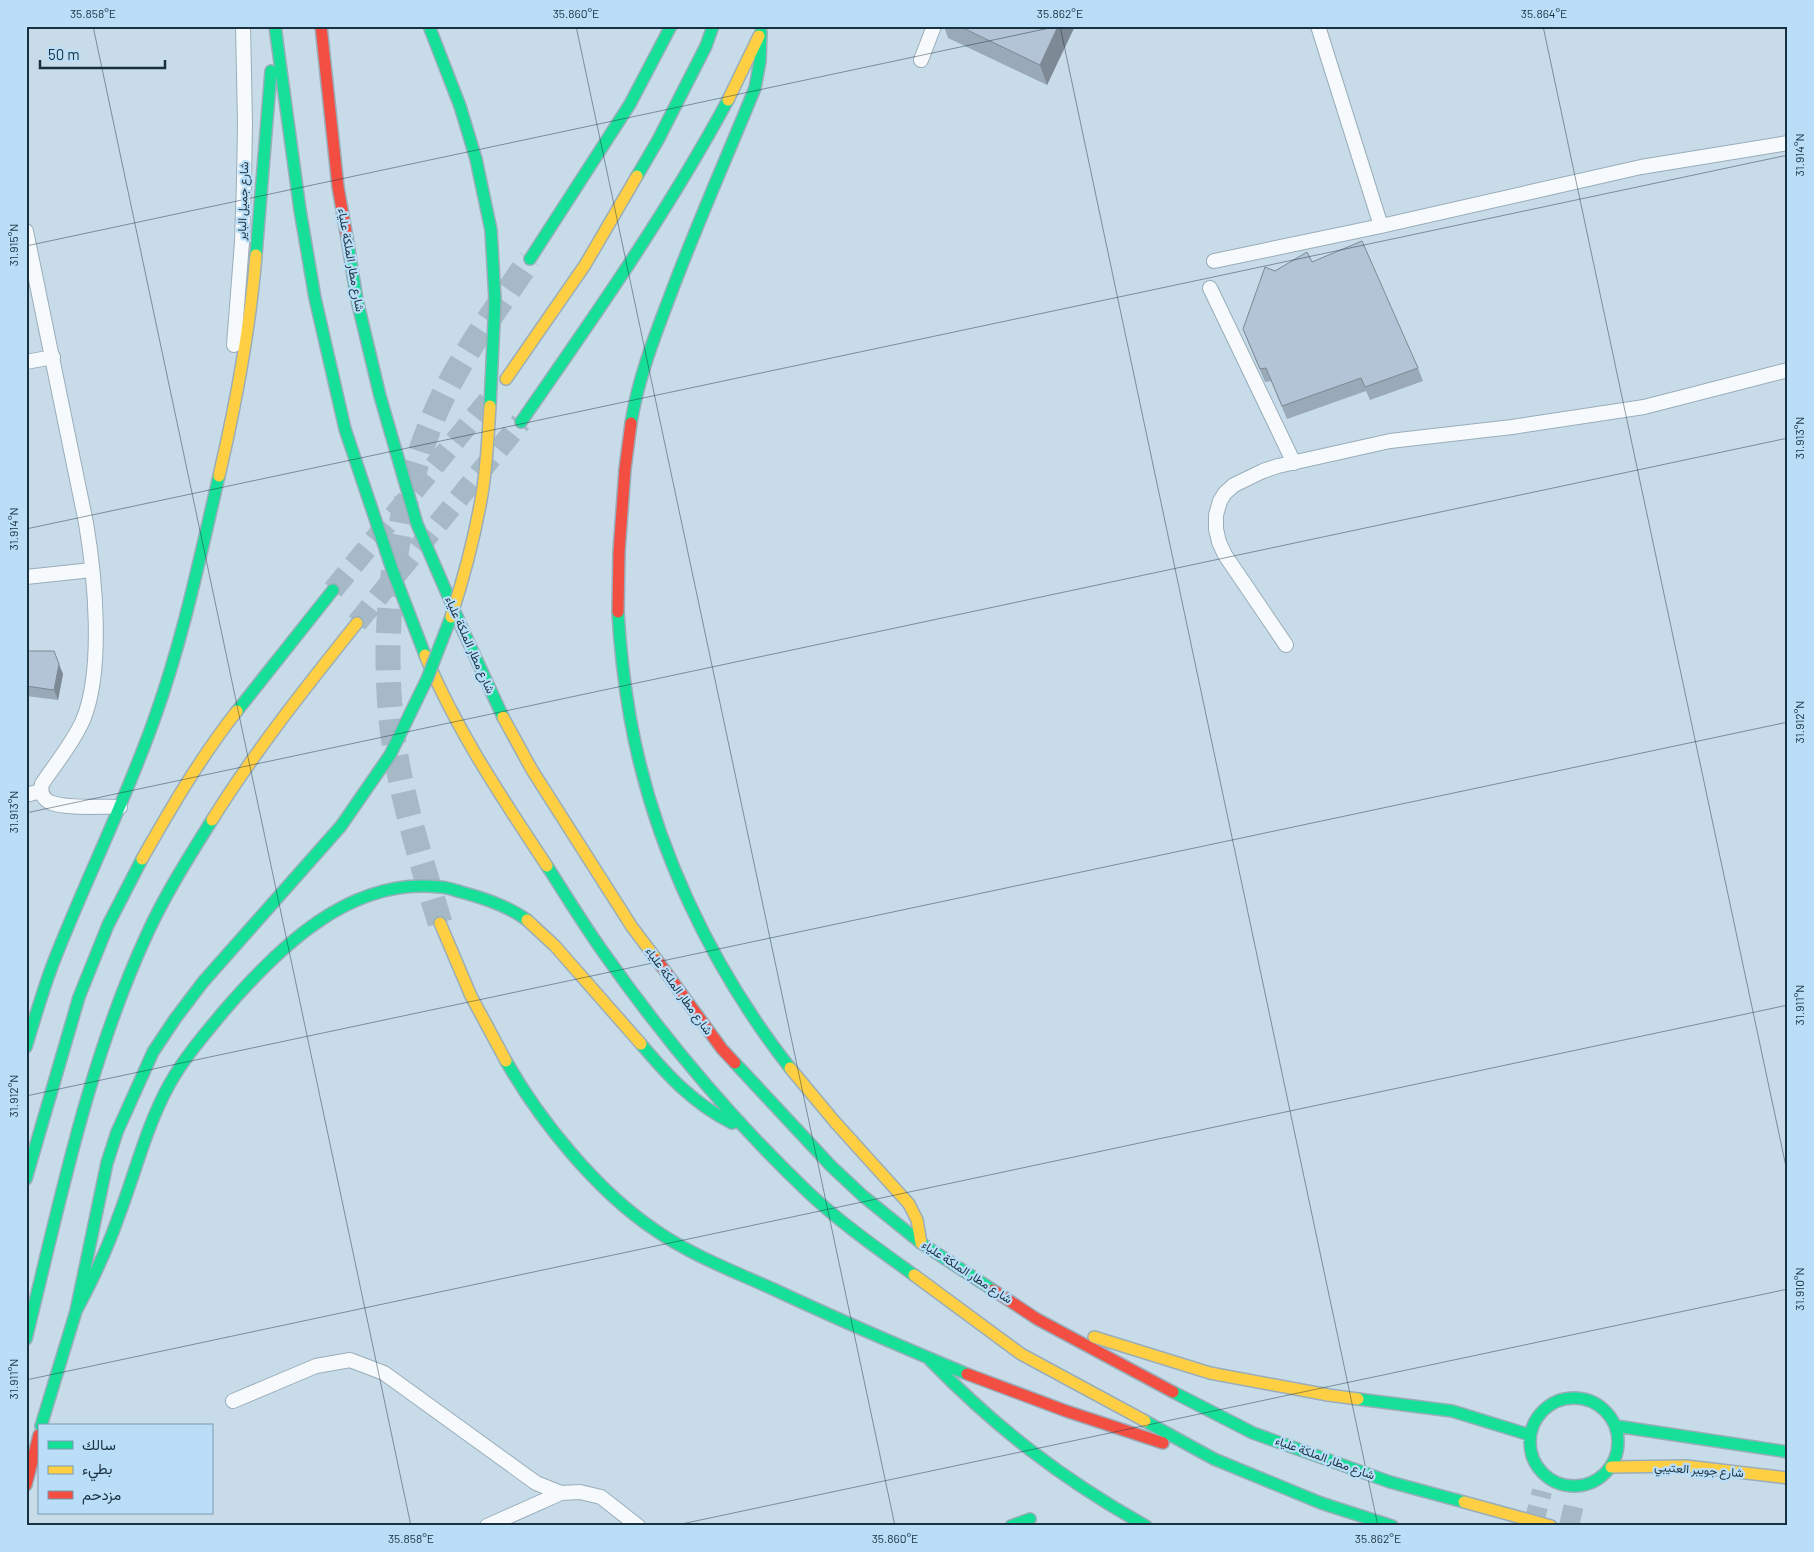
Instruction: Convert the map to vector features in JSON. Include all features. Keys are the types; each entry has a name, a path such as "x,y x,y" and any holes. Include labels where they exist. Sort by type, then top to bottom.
{"main road":[{"name":"شارع مطار الملكة علياء","path":"320,26 338,186 366,343 416,524 505,721 532,770 632,926 722,1048 831,1166 862,1196 921,1243 1038,1318 1231,1423 1253,1432 1390,1482 1550,1526"},
{"path":"42,1424 76,1311 107,1163 117,1132 153,1052 203,982 341,826 390,755 427,679 464,577 482,495 486,466 496,300 491,230 476,159 460,106 429,26"},
{"path":"530,259 630,104 671,26"},
{"path":"506,379 590,257 658,140 706,46 713,26"},
{"path":"26,1047 53,962 120,806 155,718 184,624 241,374 252,300 275,27"},
{"path":"275,27 300,210 315,298 333,381 354,457 388,559 440,690 496,789 601,949 672,1042 744,1128 810,1194 842,1222 1021,1354 1214,1459"},
{"path":"762,29 760,61 755,88 679,270 651,345 639,384 629,430 622,495 617,603 620,650 634,732 654,808 670,857 711,948 766,1036 816,1100 909,1204 917,1220 921,1243"},
{"path":"521,422 632,262 714,126 762,29"},
{"path":"26,1179 79,997 108,925 133,874 182,787 215,739 333,590"},
{"path":"26,1339 83,1109 122,993 148,932 175,879 240,775 290,707 358,623"},
{"path":"76,1311 110,1240 151,1121 170,1083 191,1053 251,979 286,946 320,918 346,904 380,890 407,885 457,889 504,906 527,920 543,933 678,1087 711,1113 744,1128"},
{"path":"440,923 448,945 491,1037 519,1083 552,1130 587,1170 621,1203 653,1230 682,1248 808,1306 929,1358 1109,1426 1214,1459 1322,1503 1392,1526"},
{"path":"1038,1318 1210,1373 1328,1395 1452,1411 1530,1435"},
{"path":"929,1358 996,1426 1050,1469 1108,1506 1146,1526"},
{"path":"1569,1398 1579,1398 1597,1404 1611,1417 1616,1426 1617,1454 1611,1467 1600,1478 1586,1484 1568,1486 1558,1484 1541,1472 1531,1455 1529,1445 1532,1425 1543,1410 1551,1404 1569,1398"},
{"path":"1616,1426 1788,1452"},
{"path":"26,1485 38,1439"},
{"name":"شارع جويبر العتيبي","path":"1611,1467 1686,1466 1788,1478"},
{"path":"1541,1472 1542,1491"},
{"path":"1576,1500 1579,1486"},
{"path":"1011,1526 1030,1519"}],"street":[{"name":"شارع جميل الباير","path":"241,374 235,357 234,342 242,242 244,182 243,26"},
{"path":"921,60 934,26"},
{"path":"1318,26 1381,226"},
{"path":"1214,261 1381,226 1641,167 1788,142"},
{"path":"26,231 86,523 95,606 93,678 88,707 71,742 42,784 41,791 44,798 51,803 75,806 120,806"},
{"path":"1210,288 1294,463"},
{"path":"26,362 53,357"},
{"path":"1286,645 1224,555 1219,542 1216,515 1220,501 1225,493 1234,485 1263,471 1390,441 1512,427 1644,407 1788,370"},
{"path":"26,577 92,570"},
{"path":"26,794 41,791"},
{"path":"233,1401 316,1366 350,1360 384,1373 536,1483 561,1493"},
{"path":"487,1526 561,1493 580,1492 601,1497 638,1526"}],"building":[{"path":"959,26 1058,26 1040,65"},
{"path":"1362,241 1418,368 1365,387 1361,378 1282,406 1266,368 1260,369 1243,329 1265,267 1275,271 1307,252 1312,262"},
{"path":"26,651 54,651 59,664 54,690 26,686"}],"tunnel":[{"path":"440,923 416,843 397,762 391,717 388,671 393,575 400,528 411,482 426,437 443,396 473,343 530,259"},
{"path":"333,590 495,392"},
{"path":"357,623 521,422"},
{"path":"1533,1526 1542,1491"},
{"path":"1569,1526 1575,1500"}],"traffic: fast":[{"path":"275,26 300,210 315,298 345,429 392,569 425,655"},
{"path":"429,26 460,106 476,159 491,230 495,300 490,406"},
{"path":"530,259 630,104 671,26"},
{"path":"637,176 658,140 706,46 713,26"},
{"path":"631,423 642,375 658,327 690,244 755,88 760,61 761,32"},
{"path":"256,255 271,71"},
{"path":"521,422 655,224 728,100"},
{"path":"347,238 357,300 380,396 417,524 503,717"},
{"path":"26,1047 54,961 144,748 165,688 190,598 219,476"},
{"path":"237,711 333,590"},
{"path":"618,612 622,664 630,717 653,811 669,857 710,946 761,1029 790,1068"},
{"path":"203,982 341,826 390,755 427,679 451,617"},
{"path":"26,1339 77,1132 108,1031 148,932 178,875 212,820"},
{"path":"26,1179 79,997 108,925 142,859"},
{"path":"547,866 587,929 648,1014 725,1107 809,1193 860,1236 914,1275"},
{"path":"76,1311 109,1242 147,1134 169,1085 188,1056 223,1012 267,964 291,942 317,922 345,906 375,893 406,887 450,889 495,903 527,920"},
{"path":"42,1424 76,1311 107,1163 117,1132 153,1052 203,982"},
{"path":"641,1044 682,1088 706,1107 732,1123"},
{"path":"506,1061 535,1107 591,1175 612,1196 655,1230 712,1262 967,1374"},
{"path":"735,1063 831,1166 863,1196 921,1243 993,1290"},
{"path":"929,1359 979,1408 1031,1451 1086,1490 1146,1526"},
{"path":"1173,1392 1253,1433 1390,1482 1464,1502"},
{"path":"1565,1398 1583,1398 1599,1405 1611,1417 1618,1433 1618,1442 1618,1451 1611,1467 1599,1479 1583,1486 1565,1486 1549,1479 1537,1467 1530,1451 1530,1433 1537,1417 1549,1405 1565,1398"},
{"path":"1358,1399 1452,1411 1530,1435"},
{"path":"1145,1421 1214,1459 1321,1503 1392,1526"},
{"path":"1616,1426 1788,1452"},
{"path":"1011,1526 1030,1519"}],"traffic: slow":[{"path":"728,100 759,36"},
{"path":"506,379 585,265 637,176"},
{"path":"219,476 242,366 256,255"},
{"path":"451,617 469,556 479,510 485,472 490,406"},
{"path":"212,820 263,744 357,623"},
{"path":"425,655 466,737 547,866"},
{"path":"142,859 198,765 237,711"},
{"path":"503,717 532,770 632,927 657,960"},
{"path":"527,920 555,946 641,1044"},
{"path":"440,923 471,996 506,1061"},
{"path":"790,1068 835,1122 909,1204 917,1220 921,1243"},
{"path":"914,1275 1021,1354 1145,1421"},
{"path":"1094,1337 1210,1373 1358,1399"},
{"path":"1611,1467 1686,1466 1788,1478"},
{"path":"1464,1502 1551,1526"}],"traffic: jam":[{"path":"321,26 338,187 347,238"},
{"path":"618,612 619,552 625,469 631,423"},
{"path":"657,960 722,1049 735,1063"},
{"path":"993,1290 1037,1319 1173,1392"},
{"path":"967,1374 1066,1411 1163,1443"},
{"path":"26,1485 38,1439"}]}
